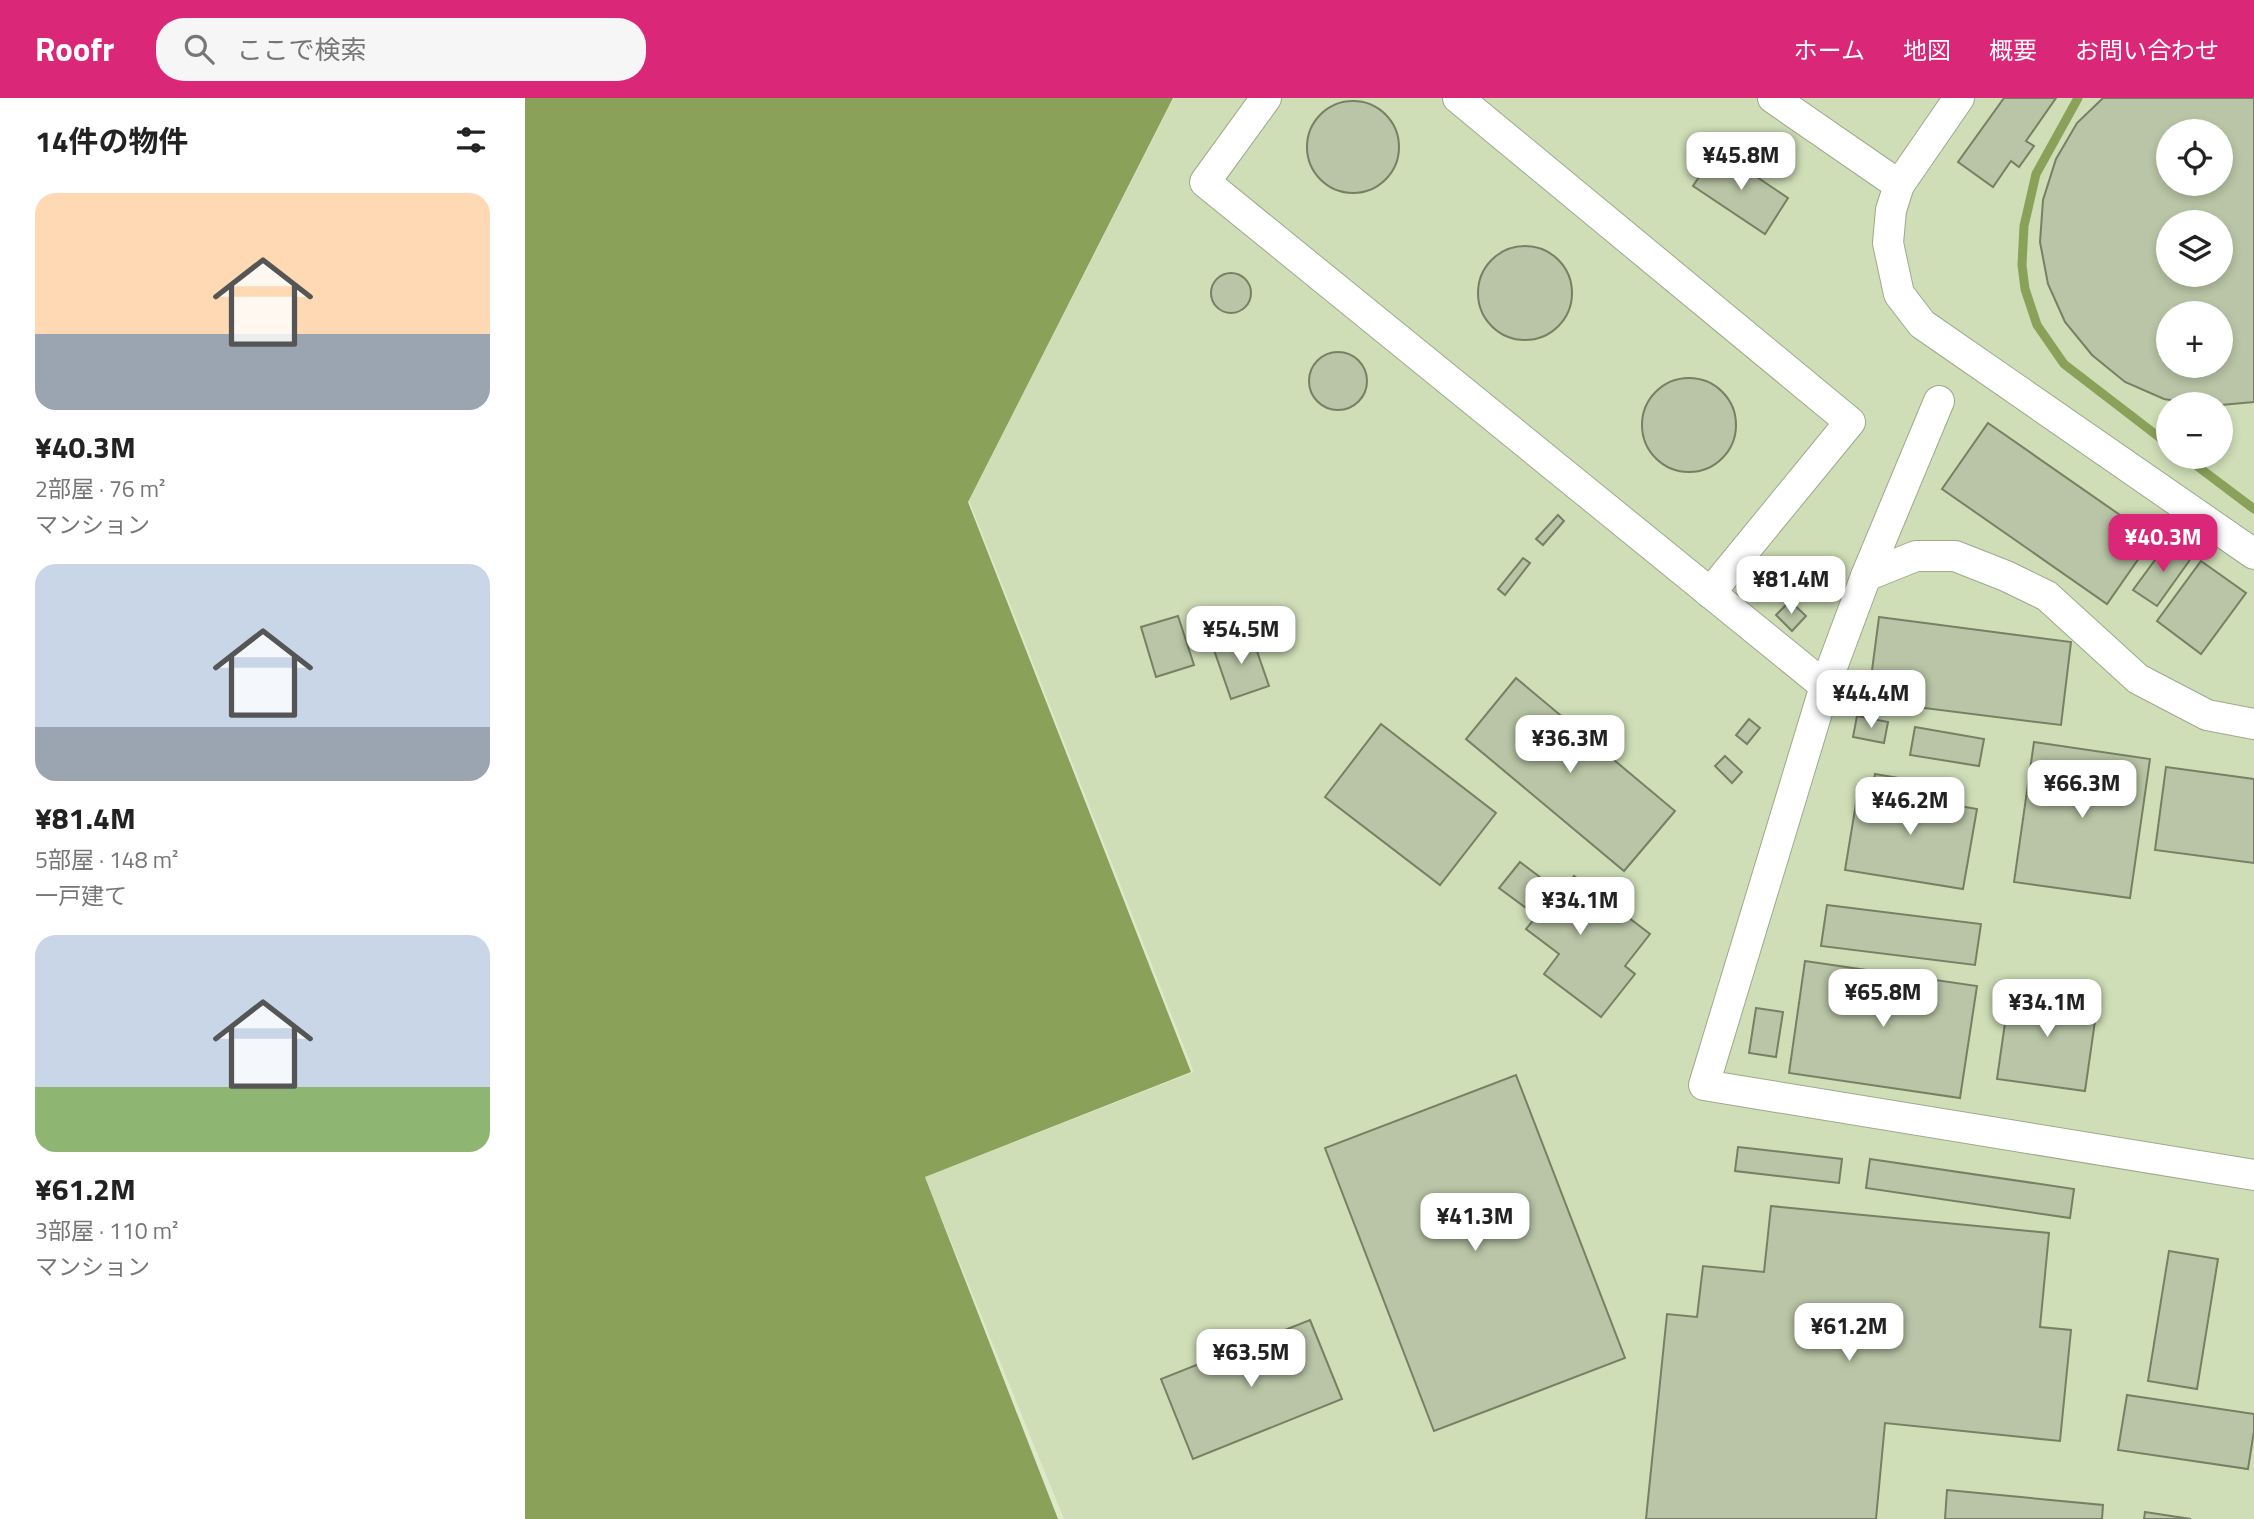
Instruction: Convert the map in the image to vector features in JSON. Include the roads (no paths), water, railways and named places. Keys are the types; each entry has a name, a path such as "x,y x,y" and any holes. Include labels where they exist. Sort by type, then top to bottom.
{"lane":[{"path":"1266,98 1205,182 1825,686"},
{"path":"1458,98 1850,422 1710,593"},
{"path":"1773,98 1899,185"},
{"path":"1959,98 1899,185 1891,210 1888,243 1899,294 1922,324 2254,554"},
{"path":"1939,401 1866,576 1825,686 1704,1085 2254,1175"},
{"path":"1866,576 1916,556 1955,556 2047,596 2138,679 2207,715 2254,724"}],"waterway":[{"path":"2078,98 2036,174 2024,226 2022,265 2025,289 2037,325 2064,364 2156,435"},
{"path":"2201,469 2254,509"}]}
